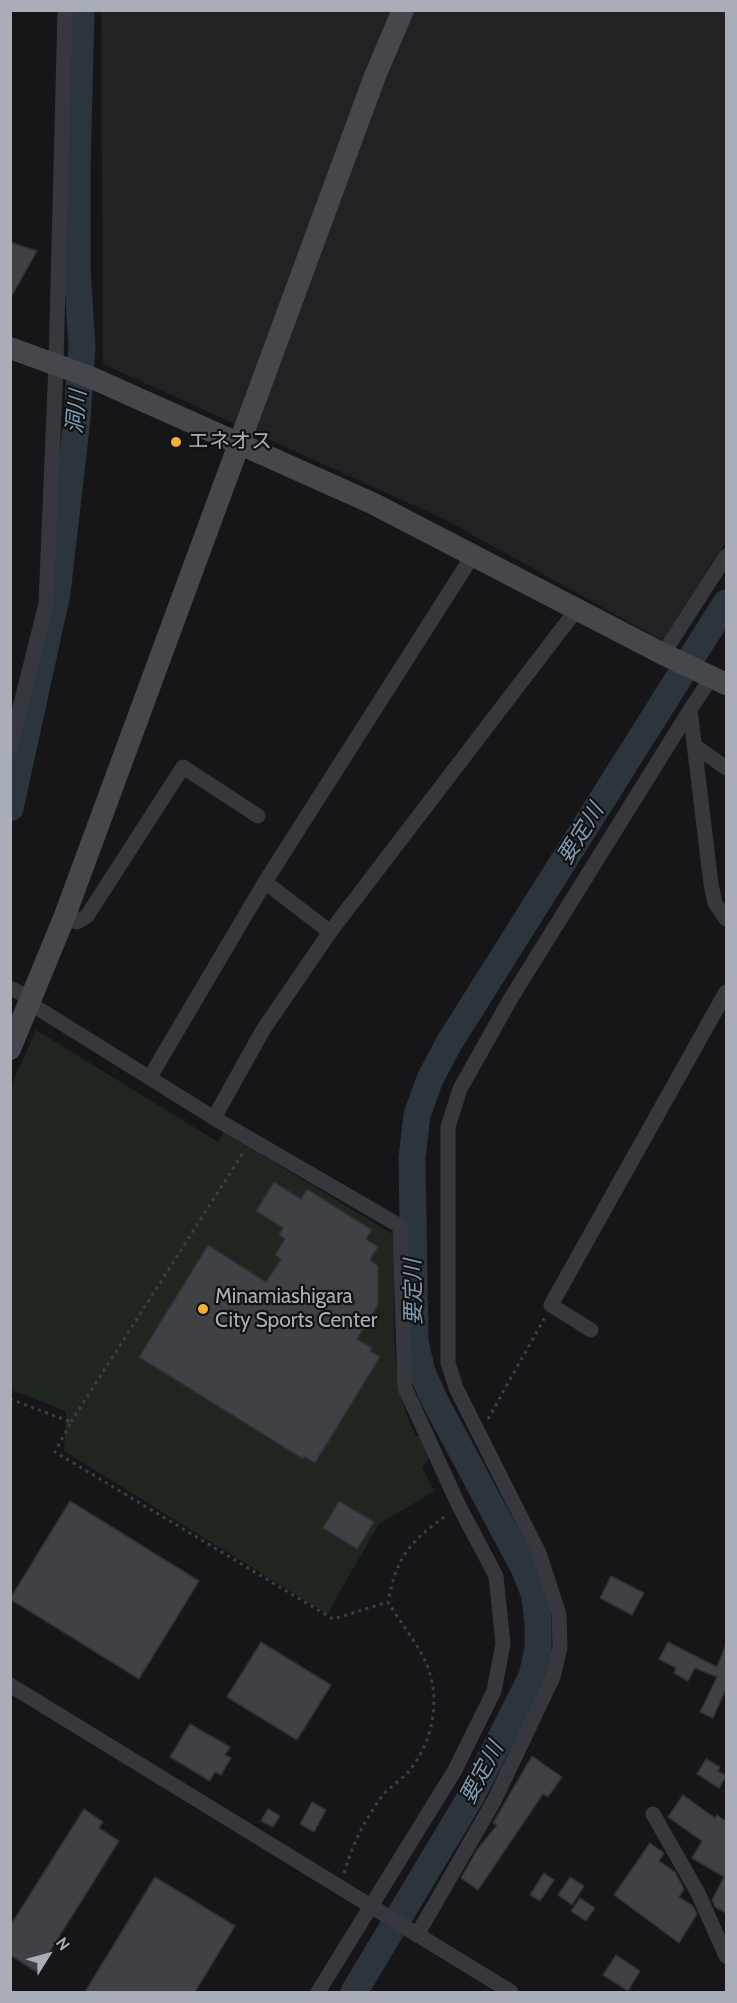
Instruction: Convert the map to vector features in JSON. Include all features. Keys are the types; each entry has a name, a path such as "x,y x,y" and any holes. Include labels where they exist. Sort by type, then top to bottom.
{"street":[{"path":"10,747 46,604 56,364 65,10"},
{"path":"10,1049 32,1002 64,918 242,443 375,76 403,10"},
{"path":"10,348 90,377 372,503 719,681 690,710 511,998 452,1106 448,1127 448,1363 456,1388 539,1553 551,1583 559,1614 560,1647 553,1677 494,1801 414,1933"},
{"path":"150,1077 265,882 473,555"},
{"path":"663,654 726,556"},
{"path":"214,1118 263,1030 330,932 577,609"},
{"path":"690,710 711,884 715,903 726,919"},
{"path":"694,745 726,768"},
{"path":"64,918 77,922 87,916 183,767 258,816"},
{"path":"265,882 330,932"},
{"path":"10,988 214,1118 400,1226 405,1388 411,1406 459,1506 496,1576 503,1644 494,1690 455,1770 377,1911 318,1992"},
{"path":"591,1330 551,1305 726,992"},
{"path":"10,1685 511,1992"},
{"path":"653,1814 698,1893 726,1956"}],"path":[{"path":"252,1140 71,1422 55,1452 333,1619 388,1602"},
{"path":"480,1435 551,1305"},
{"path":"10,1399 71,1422"},
{"path":"350,1894 356,1885 343,1877 353,1841 381,1797 408,1772 426,1745 434,1710 432,1686 426,1664 388,1602 394,1573 411,1542 459,1506"}],"shaded area":[{"path":"101,11 726,11 726,541 663,641 446,520 103,364"},
{"name":"Minamiashigara City Sports Center","path":"36,1030 218,1142 224,1132 396,1236 394,1338 396,1364 406,1413 416,1436 421,1436 430,1457 422,1467 434,1491 379,1524 327,1614 64,1451 66,1411 11,1390 11,1086"}],"building":[{"path":"10,242 37,251 10,299"},
{"path":"274,1182 301,1199 307,1189 372,1230 366,1239 378,1247 370,1260 378,1266 378,1305 357,1339 372,1348 370,1351 380,1357 315,1463 304,1456 303,1459 139,1357 208,1245 266,1282 281,1259 275,1255 285,1239 279,1235 283,1228 256,1211"},
{"path":"70,1501 199,1581 139,1679 10,1599"},
{"path":"339,1501 374,1522 357,1549 323,1528"},
{"path":"611,1576 644,1593 632,1615 600,1598"},
{"path":"261,1642 331,1685 297,1740 227,1697"},
{"path":"668,1642 717,1667 726,1644 726,1689 713,1718 700,1712 717,1677 695,1668 688,1681 674,1673 676,1668 659,1659"},
{"path":"190,1724 230,1747 225,1755 231,1758 221,1775 215,1772 210,1781 170,1757"},
{"path":"532,1756 562,1777 548,1797 543,1794 478,1890 461,1878 477,1850 497,1825 493,1823"},
{"path":"706,1759 720,1767 718,1771 726,1776 719,1788 697,1774"},
{"path":"683,1795 715,1818 717,1815 726,1821 726,1913 715,1907 712,1900 724,1877 692,1858 702,1841 668,1817"},
{"path":"312,1802 326,1810 314,1832 300,1824"},
{"path":"84,1809 103,1822 99,1828 119,1841 37,1972 10,1955 10,1926"},
{"path":"268,1809 280,1816 273,1827 261,1821"},
{"path":"650,1843 664,1853 659,1861 675,1872 684,1889 679,1897 693,1906 697,1914 679,1943 614,1895"},
{"path":"544,1873 554,1880 540,1901 530,1895"},
{"path":"155,1877 235,1926 195,1992 85,1992"},
{"path":"570,1877 584,1886 572,1905 558,1895"},
{"path":"580,1898 595,1908 586,1921 571,1911"},
{"path":"616,1955 640,1971 628,1991 603,1975"}],"waterway":[{"name":"洞川","path":"10,808 57,593 77,419 82,346 77,270 81,10"},
{"name":"要定川","path":"354,1992 473,1793 532,1676 538,1649 535,1596 525,1570 435,1401 422,1372 415,1342 412,1158 417,1115 430,1079 449,1043 726,603"}],"place":[{"name":"エネオス","path":"176,442"},
{"name":"Minamiashigara City Sports Center","path":"203,1309"}]}
